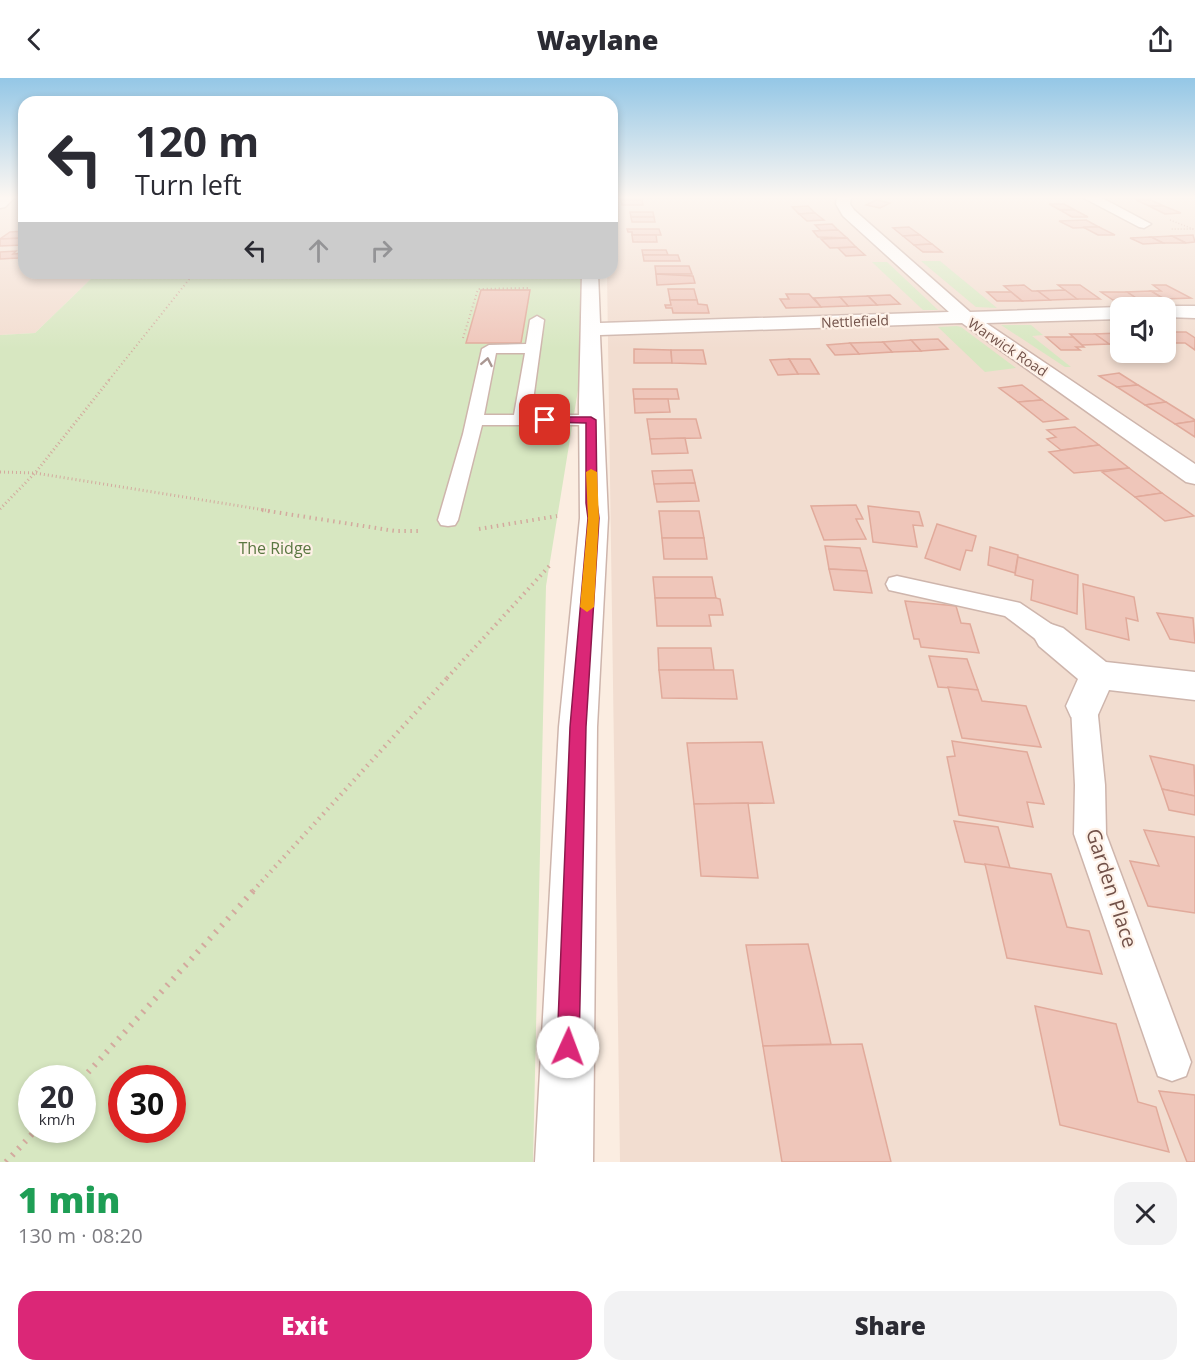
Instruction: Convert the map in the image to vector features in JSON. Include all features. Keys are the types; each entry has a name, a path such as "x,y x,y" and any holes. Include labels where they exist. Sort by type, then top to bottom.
{"street":[{"name":"Warwick Road","path":"889,248 965,317 1190,467"},
{"path":"564,1162 578,727 594,518 591,503 590,279"},
{"path":"1176,312 1195,312"},
{"name":"Nettlefield","path":"589,329 1110,313"},
{"path":"1051,637 1098,675 1195,686"},
{"name":"Garden Place","path":"1084,706 1098,675"}],"lane":[{"path":"522,420 537,320"},
{"path":"447,520 476,420 489,349 533,348"},
{"path":"476,420 591,420"},
{"path":"897,584 1012,609 1051,637"},
{"name":"Garden Place","path":"1084,706 1090,785 1090,834 1172,1062"}],"path":[{"path":"0,509 35,472 189,279"},
{"path":"489,349 491,345 461,346 477,289 529,288"},
{"path":"0,472 35,472 395,531 427,531"},
{"path":"469,531 563,516 594,518"},
{"path":"94,1065 594,518"},
{"path":"6,1162 24,1143"}],"shaded area":[{"path":"0,248 18,248 18,279 91,279 35,333 0,335"},
{"path":"618,248 1195,248 1195,1162 620,1162 607,279 618,279"}],"green space":[{"path":"921,261 940,261 997,308 976,307"},
{"path":"872,262 887,262 938,310 923,310"},
{"name":"The Ridge","path":"91,279 581,279 586,341 546,586 533,1162 0,1162 0,335 35,333"},
{"path":"1001,325 1031,325 1043,335 1032,336 1071,367 1065,367"},
{"path":"957,326 1016,368 985,372 938,327"}],"building":[{"path":"838,248 857,248 865,255 846,256"},
{"path":"917,248 936,248 942,252 923,252"},
{"path":"642,250 666,250 668,255 643,255"},
{"path":"16,251 13,254 18,254 18,258 0,259 0,252"},
{"path":"643,255 678,255 680,261 644,261"},
{"path":"655,266 689,266 692,274 656,274"},
{"path":"656,274 693,276 695,283 657,285"},
{"path":"1024,285 1050,300 1022,301 1004,286"},
{"path":"1058,285 1080,285 1100,299 1077,299"},
{"path":"1153,285 1166,285 1191,298 1161,297 1151,291 1161,291"},
{"path":"668,289 694,289 697,300 670,300"},
{"path":"481,290 530,290 521,343 466,343"},
{"path":"1065,290 1077,299 1050,300 1038,291"},
{"path":"1151,291 1161,297 1134,297 1127,292"},
{"path":"987,292 1011,292 1022,301 997,301"},
{"path":"1101,292 1127,292 1134,297 1110,297"},
{"path":"786,294 809,294 821,307 786,308 780,299 789,299"},
{"path":"890,295 900,304 877,305 868,296"},
{"path":"868,296 877,305 848,306 840,297"},
{"path":"840,297 848,306 821,307 814,298"},
{"path":"670,300 697,300 698,304 707,305 709,313 673,313 672,308 666,308 665,305 671,305"},
{"path":"1176,332 1186,332 1195,338 1195,350 1185,343 1176,343"},
{"path":"1110,333 1110,344 1109,344 1095,334"},
{"path":"1070,334 1095,334 1109,344 1082,345"},
{"path":"1046,337 1073,337 1084,347 1076,347 1080,350 1061,350"},
{"path":"938,339 948,349 921,351 911,340"},
{"path":"911,340 921,351 892,352 883,342"},
{"path":"883,342 892,352 859,354 850,343"},
{"path":"850,343 859,354 835,355 827,345"},
{"path":"634,349 671,350 672,363 634,363"},
{"path":"671,350 703,350 706,364 672,363"},
{"path":"789,359 810,359 819,374 798,374"},
{"path":"789,359 798,374 778,375 770,360"},
{"path":"1119,373 1138,385 1117,387 1099,376"},
{"path":"1022,385 1042,400 1018,402 999,388"},
{"path":"1138,385 1166,402 1145,405 1117,387"},
{"path":"633,389 677,389 679,399 634,399"},
{"path":"634,399 668,399 670,412 635,413"},
{"path":"1042,400 1068,419 1043,422 1018,402"},
{"path":"1166,402 1195,421 1175,424 1145,405"},
{"path":"647,419 696,419 701,438 650,439"},
{"path":"1195,421 1195,437 1175,424"},
{"path":"1075,427 1099,445 1061,450 1047,439 1056,437 1047,430"},
{"path":"685,438 688,453 652,454 650,439"},
{"path":"1099,445 1129,468 1074,473 1049,452"},
{"path":"1129,468 1162,493 1135,497 1102,472"},
{"path":"692,470 695,483 654,484 652,471"},
{"path":"695,483 699,501 657,502 654,484"},
{"path":"1162,493 1194,516 1165,521 1135,497"},
{"path":"856,505 863,519 856,519 866,539 824,540 811,506"},
{"path":"868,506 919,512 923,526 913,525 917,547 873,542"},
{"path":"659,511 699,511 704,538 662,538"},
{"path":"937,524 976,536 972,551 966,550 960,570 925,558"},
{"path":"662,538 704,538 707,559 664,559"},
{"path":"825,546 860,548 867,571 829,569"},
{"path":"990,547 1018,555 1015,573 988,565"},
{"path":"1018,557 1078,575 1077,614 1031,600 1033,580 1015,575"},
{"path":"829,569 867,571 872,593 834,590"},
{"path":"653,577 712,577 716,598 655,598"},
{"path":"1083,584 1134,597 1138,621 1126,618 1129,640 1086,629"},
{"path":"655,598 720,599 723,615 709,615 711,626 657,626"},
{"path":"905,601 956,606 961,623 970,624 979,653 921,647 919,639 914,639"},
{"path":"1157,613 1193,618 1195,643 1170,639"},
{"path":"658,648 711,648 714,670 659,670"},
{"path":"929,656 967,659 978,690 938,687"},
{"path":"659,670 733,670 737,699 662,698"},
{"path":"948,687 978,690 982,701 1026,706 1041,747 962,738"},
{"path":"952,741 1027,752 1044,804 1027,802 1033,827 959,815 947,757 955,756"},
{"path":"762,742 774,803 694,804 687,743"},
{"path":"1150,756 1194,765 1195,796 1162,789"},
{"path":"1162,789 1195,796 1195,815 1169,810"},
{"path":"748,803 758,878 701,876 694,804"},
{"path":"954,821 998,827 1010,868 965,862"},
{"path":"1144,830 1195,837 1195,913 1148,906 1130,861 1159,866"},
{"path":"985,864 1051,874 1067,927 1089,931 1102,974 1007,958"},
{"path":"808,944 831,1044 763,1046 746,945"},
{"path":"1035,1006 1116,1024 1138,1102 1156,1107 1169,1152 1060,1125"},
{"path":"862,1044 891,1162 782,1162 763,1046"},
{"path":"1159,1091 1195,1095 1195,1162 1187,1162"}],"slow traffic":[{"path":"587,607 594,518 591,503 591,472"}],"route":[{"path":"545,420 591,420 591,503 594,518 578,727 568,1047"}]}
